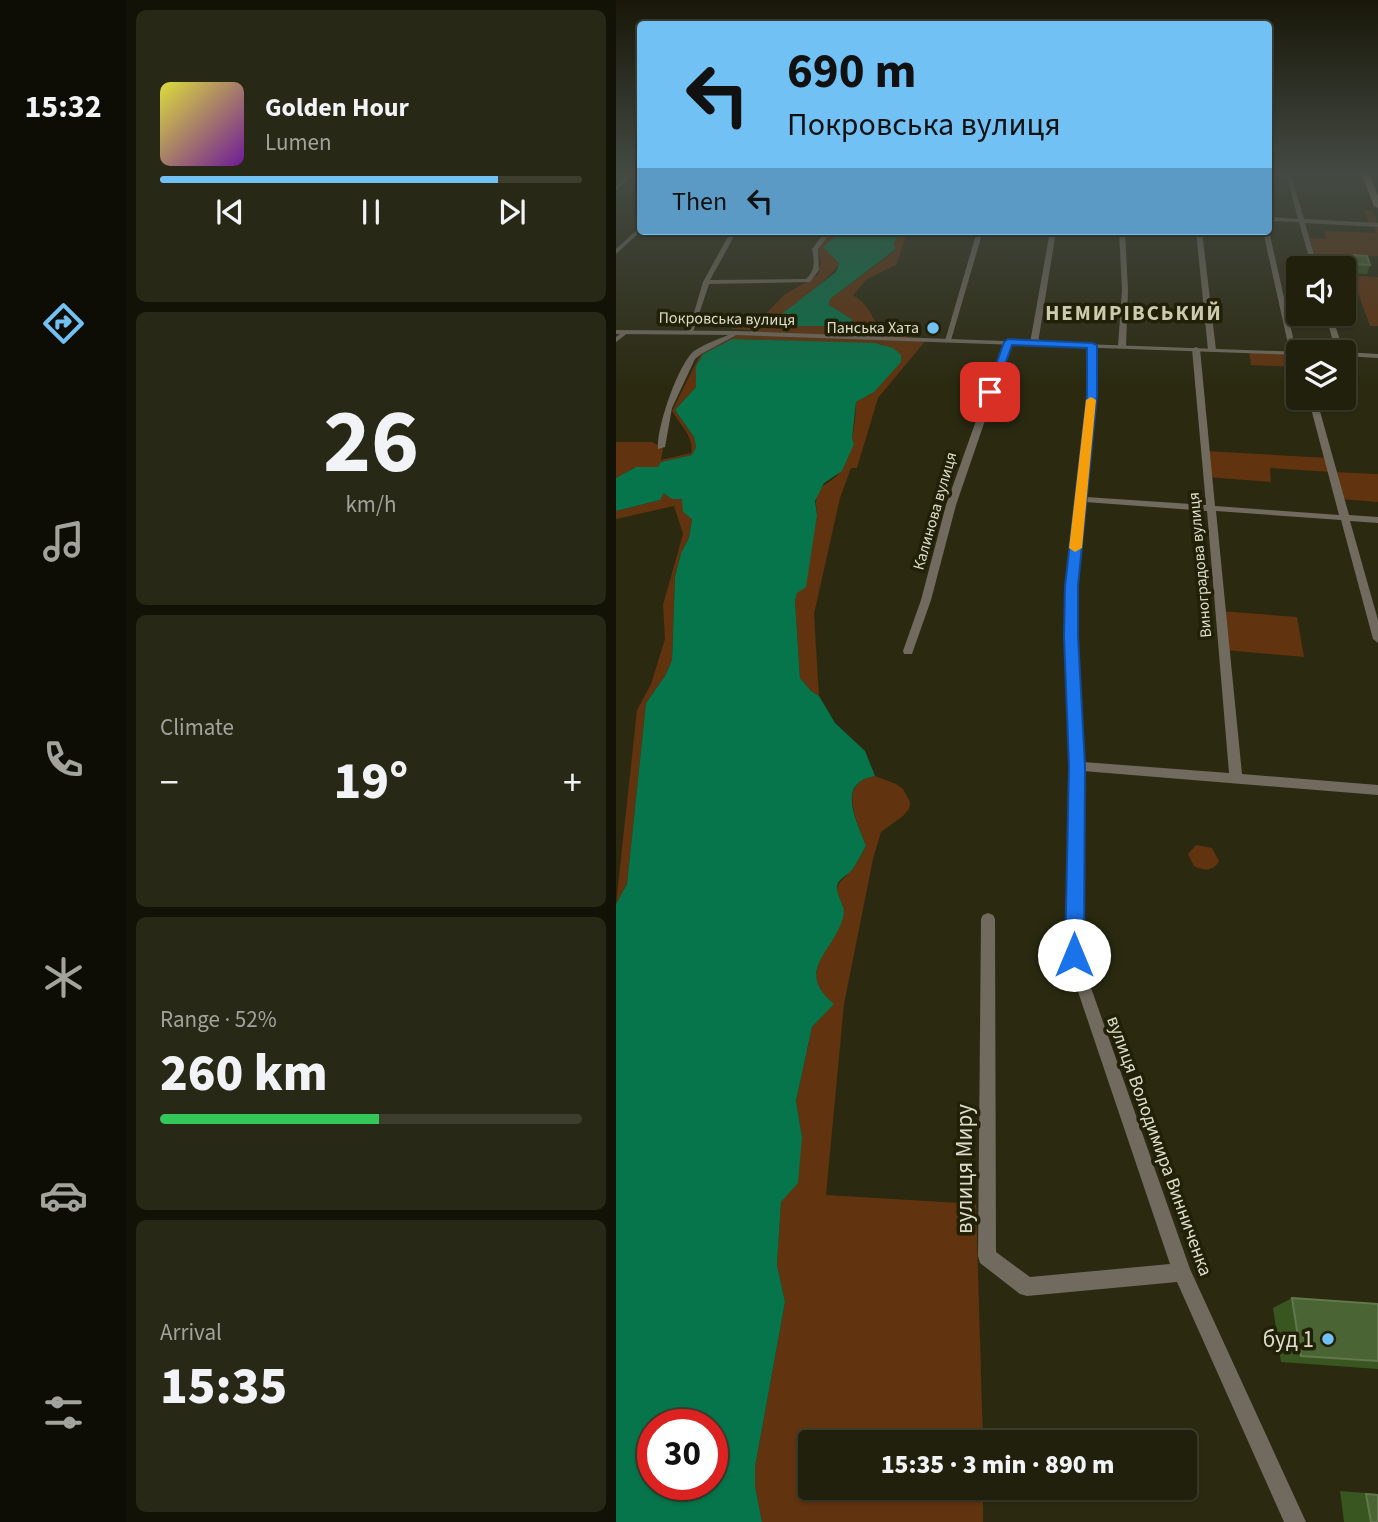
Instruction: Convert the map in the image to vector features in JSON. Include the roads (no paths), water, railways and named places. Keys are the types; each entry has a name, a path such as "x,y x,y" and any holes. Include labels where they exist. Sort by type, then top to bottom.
{"street":[{"path":"690,332 706,282 727,243"},
{"path":"706,282 808,281 816,274 818,263 815,249 820,243"},
{"path":"947,340 976,243"},
{"path":"1034,343 1051,243"},
{"path":"1122,346 1125,290 1123,243"},
{"path":"1200,243 1212,350"},
{"path":"1269,243 1293,340"},
{"path":"616,340 621,332"},
{"name":"Покровська вулиця","path":"621,332 737,333 1286,353"},
{"path":"661,447 668,408 692,358 698,352 737,333"},
{"name":"Калинова вулиця","path":"908,651 926,600 951,505 1008,342"},
{"name":"вулиця Володимира Винниченка","path":"1092,345 1092,395 1072,586 1071,636 1077,766 1074,941 1076,965 1182,1272 1295,1522"},
{"name":"Виноградова вулиця","path":"1196,349 1236,778"},
{"path":"1356,354 1378,356"},
{"path":"1316,410 1378,639"},
{"path":"1081,499 1378,520"},
{"path":"1077,766 1378,790"},
{"name":"вулиця Миру","path":"988,919 987,1256 1027,1287 1182,1272"}],"place":[{"name":"Панська Хата","path":"933,328"},
{"name":"буд 1","path":"1328,1339"}],"district":[{"name":"НЕМИРІВСЬКИЙ","path":"1134,313"}]}
